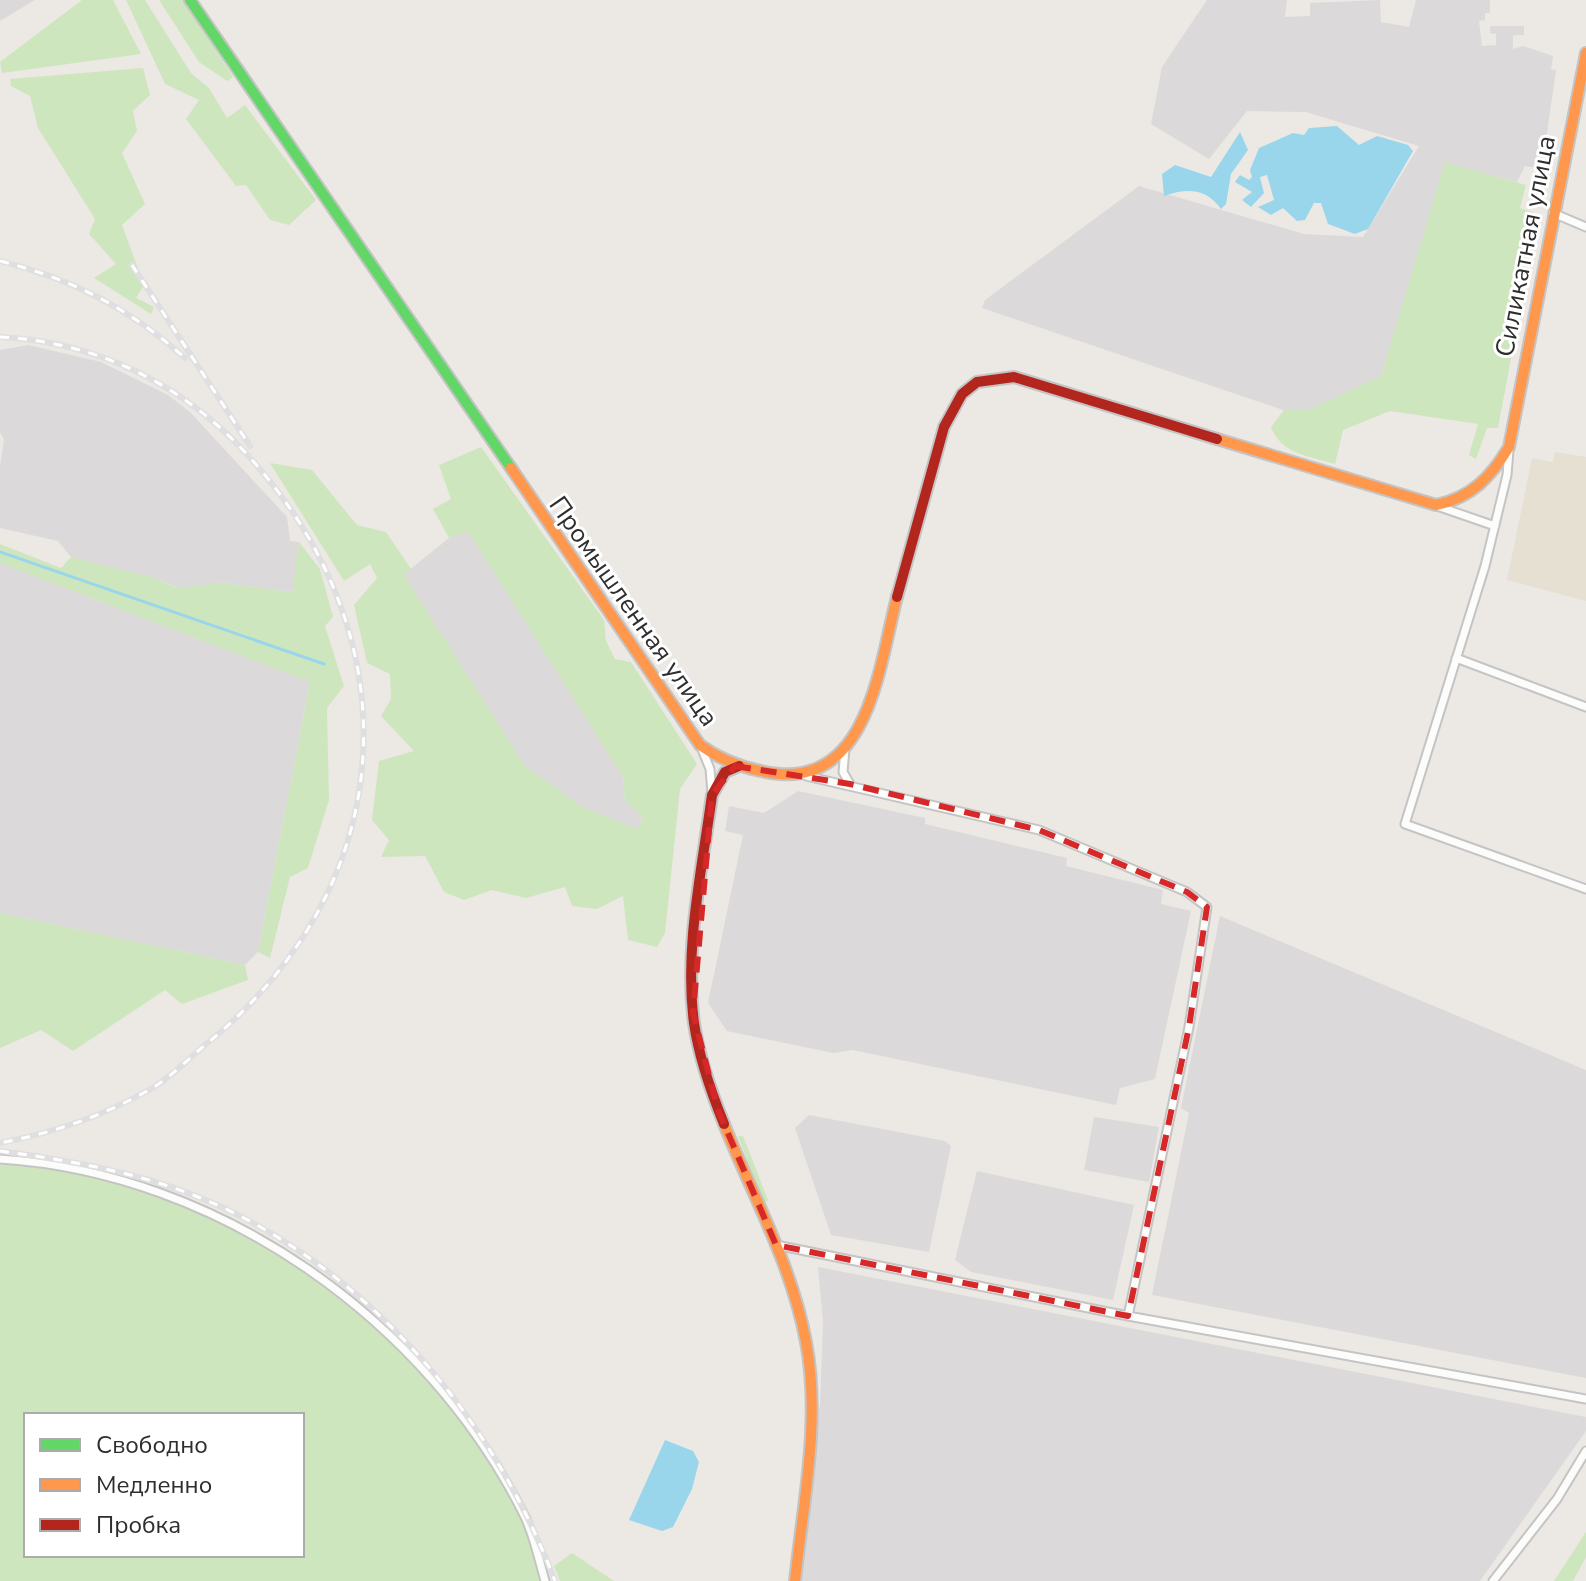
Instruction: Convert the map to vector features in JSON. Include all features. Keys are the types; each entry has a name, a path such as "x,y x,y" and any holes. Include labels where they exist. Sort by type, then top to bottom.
{"street":[{"name":"Промышленная улица","path":"190,0 700,745 716,757 739,766 800,775"},
{"name":"Силикатная улица","path":"1509,447 1586,53"},
{"path":"1553,213 1586,227"},
{"path":"800,775 823,766 845,749 862,725 944,427 955,401 965,388 978,380 1014,377 1436,505 1495,526"},
{"path":"1436,505 1471,494 1484,483 1509,447"},
{"path":"1509,447 1495,526 1405,824 1586,889"},
{"path":"1456,658 1586,707"},
{"path":"700,745 710,769 712,795 693,968 695,1031 718,1110 776,1245 803,1324 809,1368 795,1581"},
{"path":"845,749 843,772 850,784"},
{"path":"712,795 725,772 739,766"},
{"path":"800,775 850,784 1039,830 1187,892 1207,907 1189,1027 1128,1316"},
{"path":"0,1159 62,1166 153,1190 236,1225 335,1288 406,1351 453,1405 526,1519 545,1581"},
{"path":"776,1245 1128,1316 1586,1399"},
{"path":"1493,1581 1548,1510 1586,1451"}],"highlighted area":[{"path":"735,766 850,784 1039,830 1187,892 1207,907 1189,1027 1128,1316 776,1245 718,1110 693,1013 712,795"}],"shaded area":[{"path":"0,0 35,0 0,21"},
{"path":"1207,0 1287,0 1285,17 1310,16 1310,3 1380,0 1381,22 1409,27 1416,0 1490,0 1490,13 1485,13 1485,20 1479,21 1482,46 1496,45 1496,34 1490,33 1490,26 1524,26 1524,35 1513,35 1513,49 1523,46 1553,56 1551,69 1556,70 1542,169 1525,166 1517,182 1445,163 1381,376 1309,410 1283,410 982,308 985,300 1139,186 1304,234 1363,237 1419,146 1306,112 1247,111 1209,159 1151,124 1162,67"},
{"path":"28,345 101,362 168,395 190,412 287,517 290,541 299,542 293,592 223,583 178,588 151,577 71,557 58,541 0,528 0,466 4,440 0,432 0,350"},
{"path":"1555,452 1586,457 1586,601 1507,580 1532,458 1553,462"},
{"path":"468,531 623,777 625,801 643,816 637,829 581,806 525,766 403,575 449,538"},
{"path":"0,563 310,682 258,952 245,965 0,913"},
{"path":"798,791 925,818 925,824 1067,858 1066,866 1163,890 1161,904 1191,911 1155,1079 1120,1088 1116,1105 853,1050 833,1053 727,1031 708,1003 743,835 725,831 729,806 764,813"},
{"path":"1220,916 1586,1070 1586,1378 1152,1295 1189,1113 1181,1108"},
{"path":"809,1115 945,1141 951,1146 929,1252 831,1235 795,1128"},
{"path":"1094,1117 1159,1127 1149,1182 1084,1170"},
{"path":"977,1171 1134,1205 1113,1300 971,1272 955,1260"},
{"path":"818,1267 1586,1417 1586,1431 1480,1581 798,1581 814,1417 820,1406 823,1322"}],"green space":[{"path":"82,0 113,0 141,54 2,73 0,62"},
{"path":"126,0 145,0 191,73 209,88 227,118 245,105 316,200 289,225 270,220 246,185 236,186 186,119 199,100 165,84"},
{"path":"159,0 183,0 233,77 227,81 199,62"},
{"path":"143,68 150,95 133,111 137,131 122,153 145,204 122,225 144,285 136,298 154,307 151,314 94,278 116,264 89,234 95,219 38,128 30,96 11,86 10,79"},
{"path":"1445,162 1526,185 1520,208 1538,214 1498,428 1487,428 1476,459 1469,455 1478,424 1390,411 1343,430 1335,464 1289,448 1271,427 1284,410 1309,410 1381,376"},
{"path":"481,447 604,620 606,641 615,659 631,662 697,764 680,789 665,933 657,947 628,940 623,896 597,909 572,906 565,887 526,898 492,890 464,900 444,892 425,856 381,857 389,840 372,820 379,761 414,751 381,716 391,699 390,674 367,663 354,605 377,578 370,564 344,581 270,463 312,470 357,525 386,532 411,569 404,575 525,766 581,806 637,829 643,817 625,801 623,777 468,531 449,538 433,509 451,499 439,465"},
{"path":"299,542 320,569 333,617 325,626 344,686 327,708 329,800 308,868 290,877 270,958 258,952 310,682 0,563 0,544 61,568 71,557 151,577 177,588 223,583 292,592"},
{"path":"0,913 245,965 248,980 182,1004 165,990 73,1051 41,1030 0,1048"},
{"path":"738,1136 743,1136 768,1200 766,1203 762,1200"},
{"path":"0,1159 98,1174 155,1191 213,1215 268,1245 321,1280 371,1319 417,1363 458,1411 494,1462 525,1517 545,1581 0,1581"},
{"path":"1586,1532 1586,1557 1573,1581 1554,1581"},
{"path":"572,1553 614,1581 560,1581 554,1566"}],"water":[{"path":"1337,126 1359,145 1377,136 1408,145 1413,151 1368,229 1355,234 1328,224 1321,203 1314,203 1305,220 1297,221 1283,208 1271,215 1258,207 1274,200 1267,175 1260,177 1264,193 1251,207 1242,200 1252,192 1235,182 1240,175 1249,180 1252,177 1250,170 1259,148 1293,133 1304,135 1309,128"},
{"path":"1240,132 1248,150 1231,174 1226,204 1221,209 1209,197 1196,192 1164,196 1162,174 1175,165 1211,177"},
{"path":"665,1440 693,1451 699,1462 692,1489 673,1527 662,1531 629,1520"}],"waterway":[{"path":"0,552 324,664"}],"railway":[{"path":"0,261 75,286 121,310 185,358"},
{"path":"132,265 250,446"},
{"path":"0,337 72,348 139,373 200,411 253,461 306,533 342,609 360,687 362,765 348,841 316,915 268,984 204,1046 155,1087 76,1123 0,1143"},
{"path":"0,1151 123,1173 212,1202 293,1247 343,1284 389,1325 431,1370 469,1418 502,1470 531,1525 555,1581"}],"traffic: fast":[{"path":"190,0 511,468"}],"traffic: slow":[{"path":"1217,439 1436,505 1460,497 1487,477 1509,447 1586,53"},
{"path":"511,468 700,745 738,765 780,774 810,771 834,758 852,738 866,712 897,597"},
{"path":"724,1124 782,1258 806,1342 812,1401 811,1432 795,1581"}],"traffic: jam":[{"path":"897,597 944,427 962,394 977,382 1014,377 1217,439"},
{"path":"724,1124 696,1036 691,966 712,795 725,772 739,766"}]}
